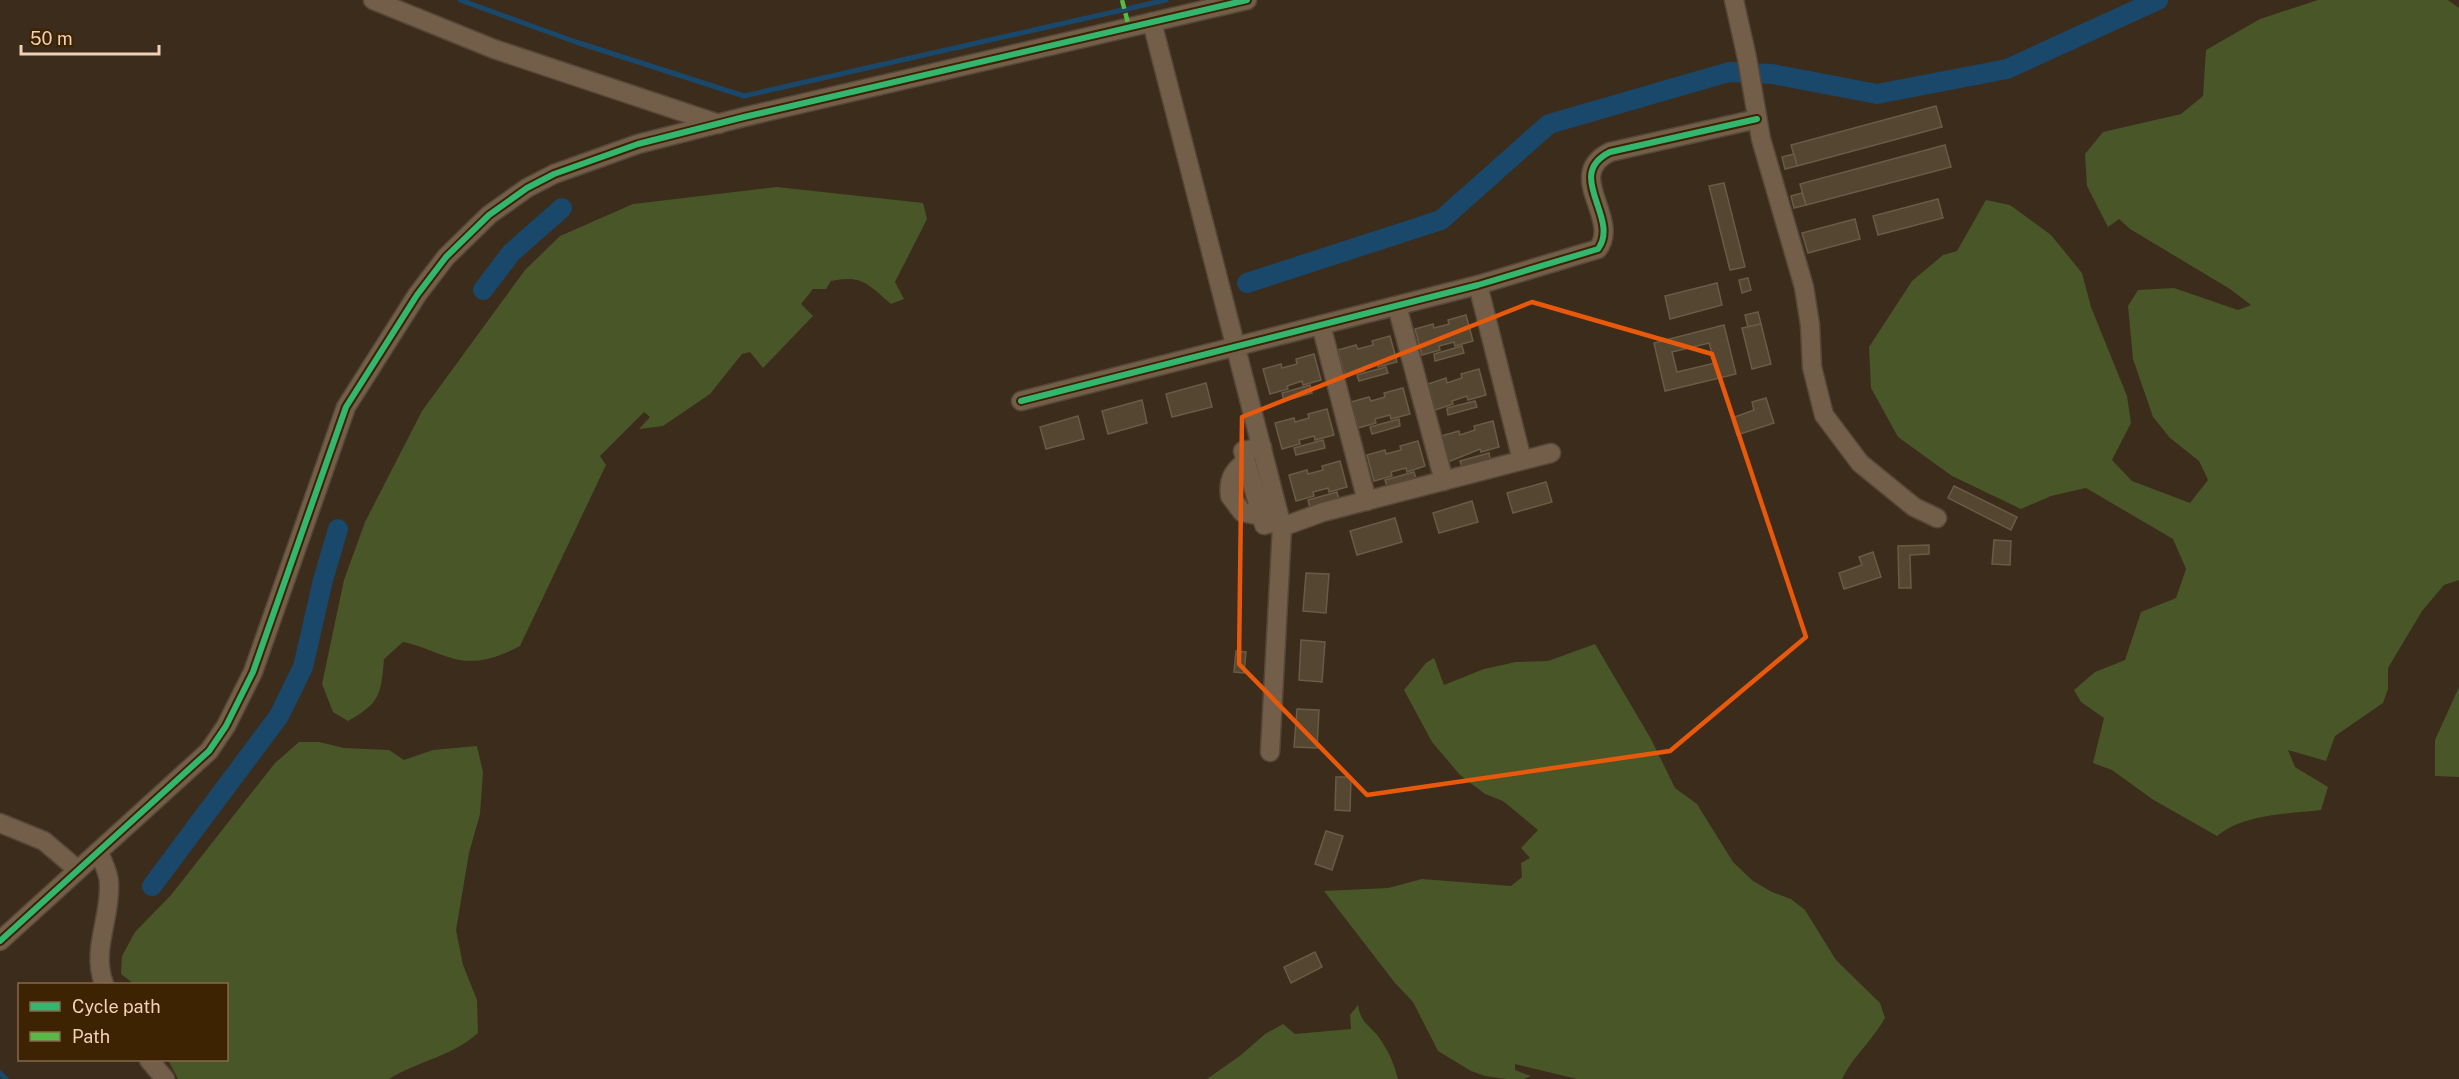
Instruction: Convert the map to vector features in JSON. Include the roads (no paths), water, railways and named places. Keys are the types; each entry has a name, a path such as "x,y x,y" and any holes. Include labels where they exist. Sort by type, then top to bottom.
{"street":[{"path":"373,0 494,49 719,124"},
{"path":"0,941 209,751 226,726 253,672 346,407 417,295 446,257 489,215 527,188 554,174 638,144 1247,0"},
{"path":"1734,0 1757,119 1804,287 1810,325 1812,367 1824,415 1860,463 1914,507 1936,518"},
{"path":"1152,22 1282,524 1270,752"},
{"path":"1021,401 1478,285 1598,249 1603,242 1603,230 1590,170 1595,159 1610,152 1757,119"},
{"path":"1478,285 1522,460"},
{"path":"1397,306 1444,481"},
{"path":"1321,326 1368,501"},
{"path":"1262,447 1243,451 1246,462 1237,469 1232,477 1230,496 1242,512 1262,516 1264,525 1282,524 1551,453"},
{"path":"0,823 44,841 78,870"},
{"path":"99,852 109,882 98,947 99,971 104,983"},
{"path":"151,1061 165,1079"}],"waterway":[{"path":"460,0 576,42 744,96 1166,0"},
{"path":"1247,283 1441,220 1549,124 1729,72 1772,74 1877,94 2007,69 2158,0"},
{"path":"483,290 511,253 562,208"},
{"path":"152,886 279,716 303,667 323,580 338,529"},
{"path":"0,1073 6,1079"}]}
